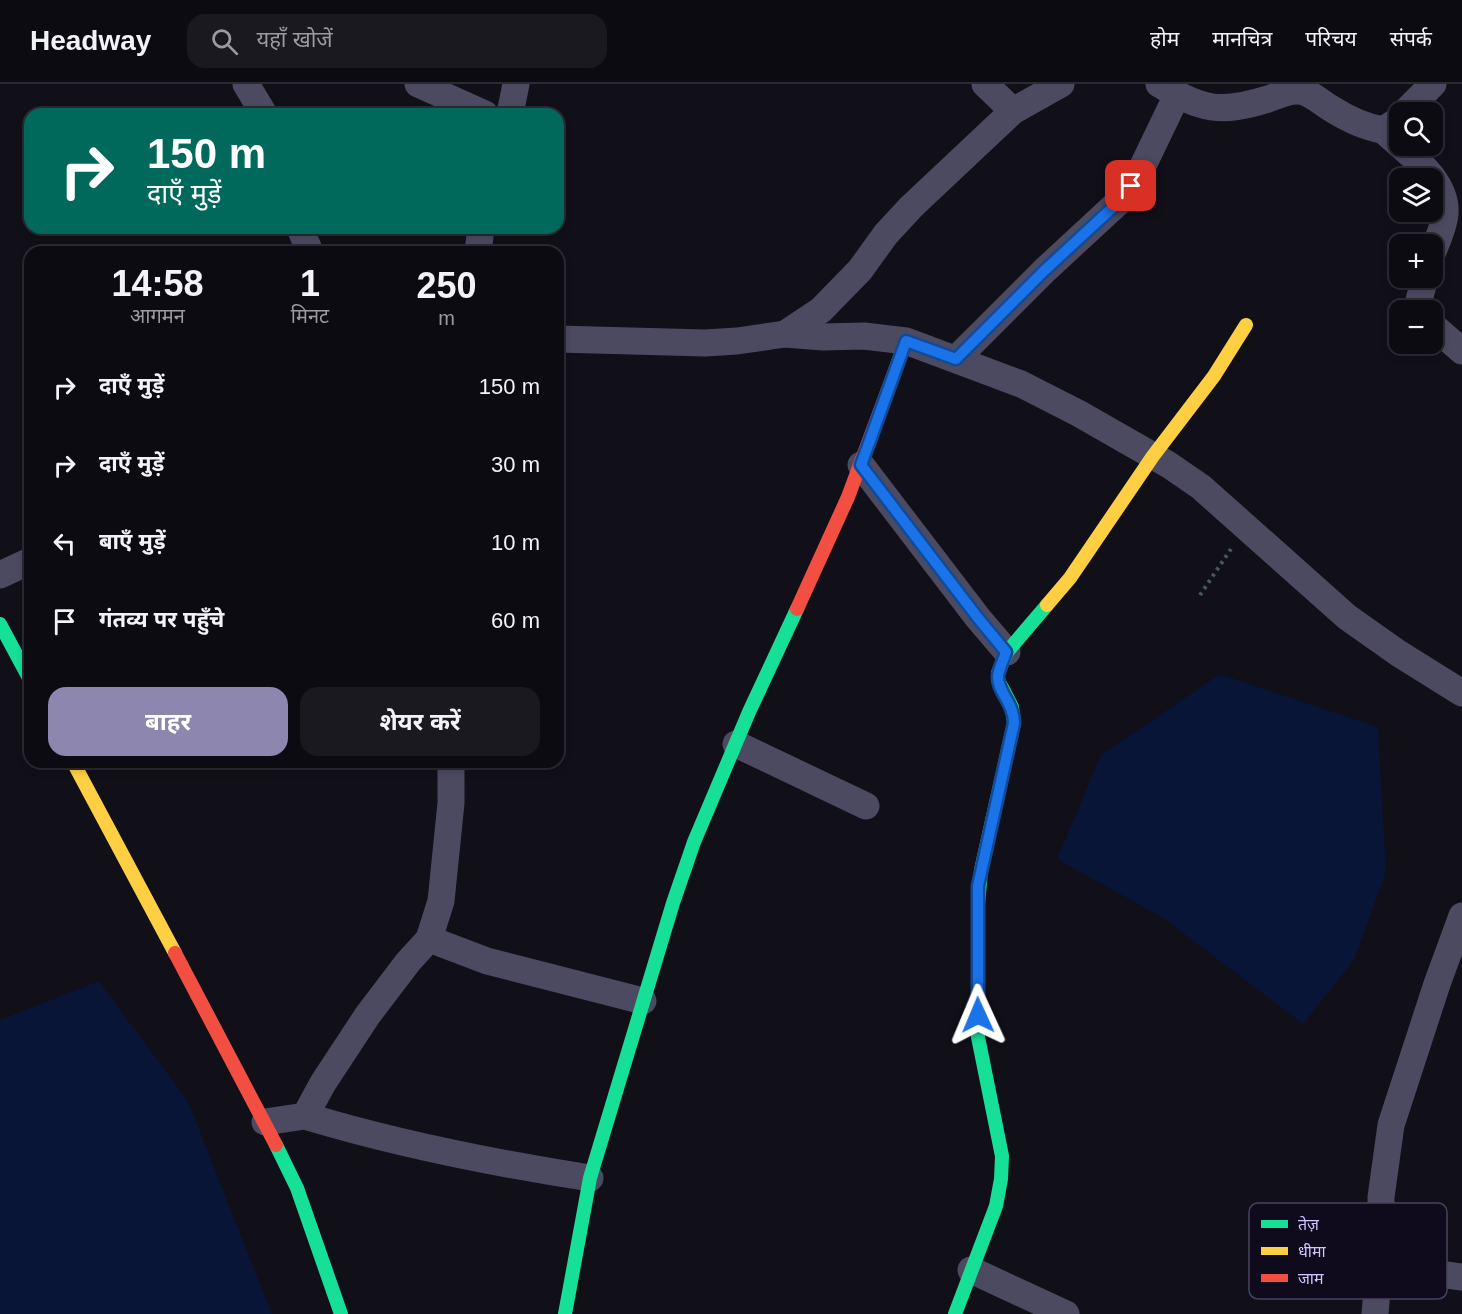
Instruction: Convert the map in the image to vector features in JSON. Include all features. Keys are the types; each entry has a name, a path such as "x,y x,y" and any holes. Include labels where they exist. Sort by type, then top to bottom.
{"street":[{"path":"246,84 260,108"},
{"path":"418,84 472,108"},
{"path":"511,108 516,84"},
{"path":"985,84 1013,111"},
{"path":"785,334 821,310 860,270 886,234 911,207 1013,111 1061,84"},
{"path":"1415,102 1433,84"},
{"path":"956,359 1045,270 1124,197 1139,174 1168,89 1212,108 1241,107 1267,91 1306,92 1366,127 1389,124"},
{"path":"1417,156 1437,181 1445,197 1445,216 1439,234"},
{"path":"955,1314 996,1206 1001,1179 1002,1156 978,1037 978,926 981,870 1014,723 1012,707 998,680 999,673 1006,652 1070,578 1153,456 1214,376 1246,325"},
{"path":"564,339 705,343 737,342 785,334 823,337 864,336 906,341 1021,384 1078,413 1201,486 1347,617 1398,653 1462,693"},
{"path":"1443,335 1462,351"},
{"path":"565,1314 590,1178 673,903 694,842 808,580 848,497 906,341"},
{"path":"861,465 1006,652"},
{"path":"0,575 24,564"},
{"path":"0,624 24,669"},
{"path":"736,744 866,806"},
{"path":"76,768 265,1122 297,1188 341,1314"},
{"path":"305,1116 323,1083 368,1016 408,962 429,939 441,901 451,803 451,768"},
{"path":"1381,1203 1391,1125 1462,916"},
{"path":"429,939 487,962 643,1002"},
{"path":"265,1122 305,1116 412,1145 492,1162 590,1178"},
{"path":"971,1270 1066,1314"},
{"path":"1447,1275 1462,1277"},
{"path":"1375,1314 1376,1299"}],"path":[{"path":"1200,595 1246,526"}],"water":[{"path":"1220,674 1378,727 1386,872 1354,960 1303,1024 1163,918 1057,859 1101,755"},
{"path":"99,981 188,1101 272,1314 0,1314 0,1020"}],"traffic: fast":[{"path":"955,1314 996,1206 1001,1179 1002,1156 978,1037 978,905 981,870 1014,723 1012,707 998,680 998,673 1007,652 1047,605"},
{"path":"565,1314 590,1178 673,903 694,842 749,712 797,609"},
{"path":"0,624 24,669"},
{"path":"276,1145 297,1188 341,1314"}],"traffic: slow":[{"path":"1047,605 1070,578 1153,456 1214,376 1246,325"},
{"path":"76,768 175,953"}],"traffic: jam":[{"path":"797,609 848,497 906,341"},
{"path":"175,953 276,1145"}],"route":[{"path":"978,1015 978,886 1014,723 1012,707 998,680 1006,652 861,465 906,341 956,359 1045,270 1107,214 1124,197 1131,186"}]}
